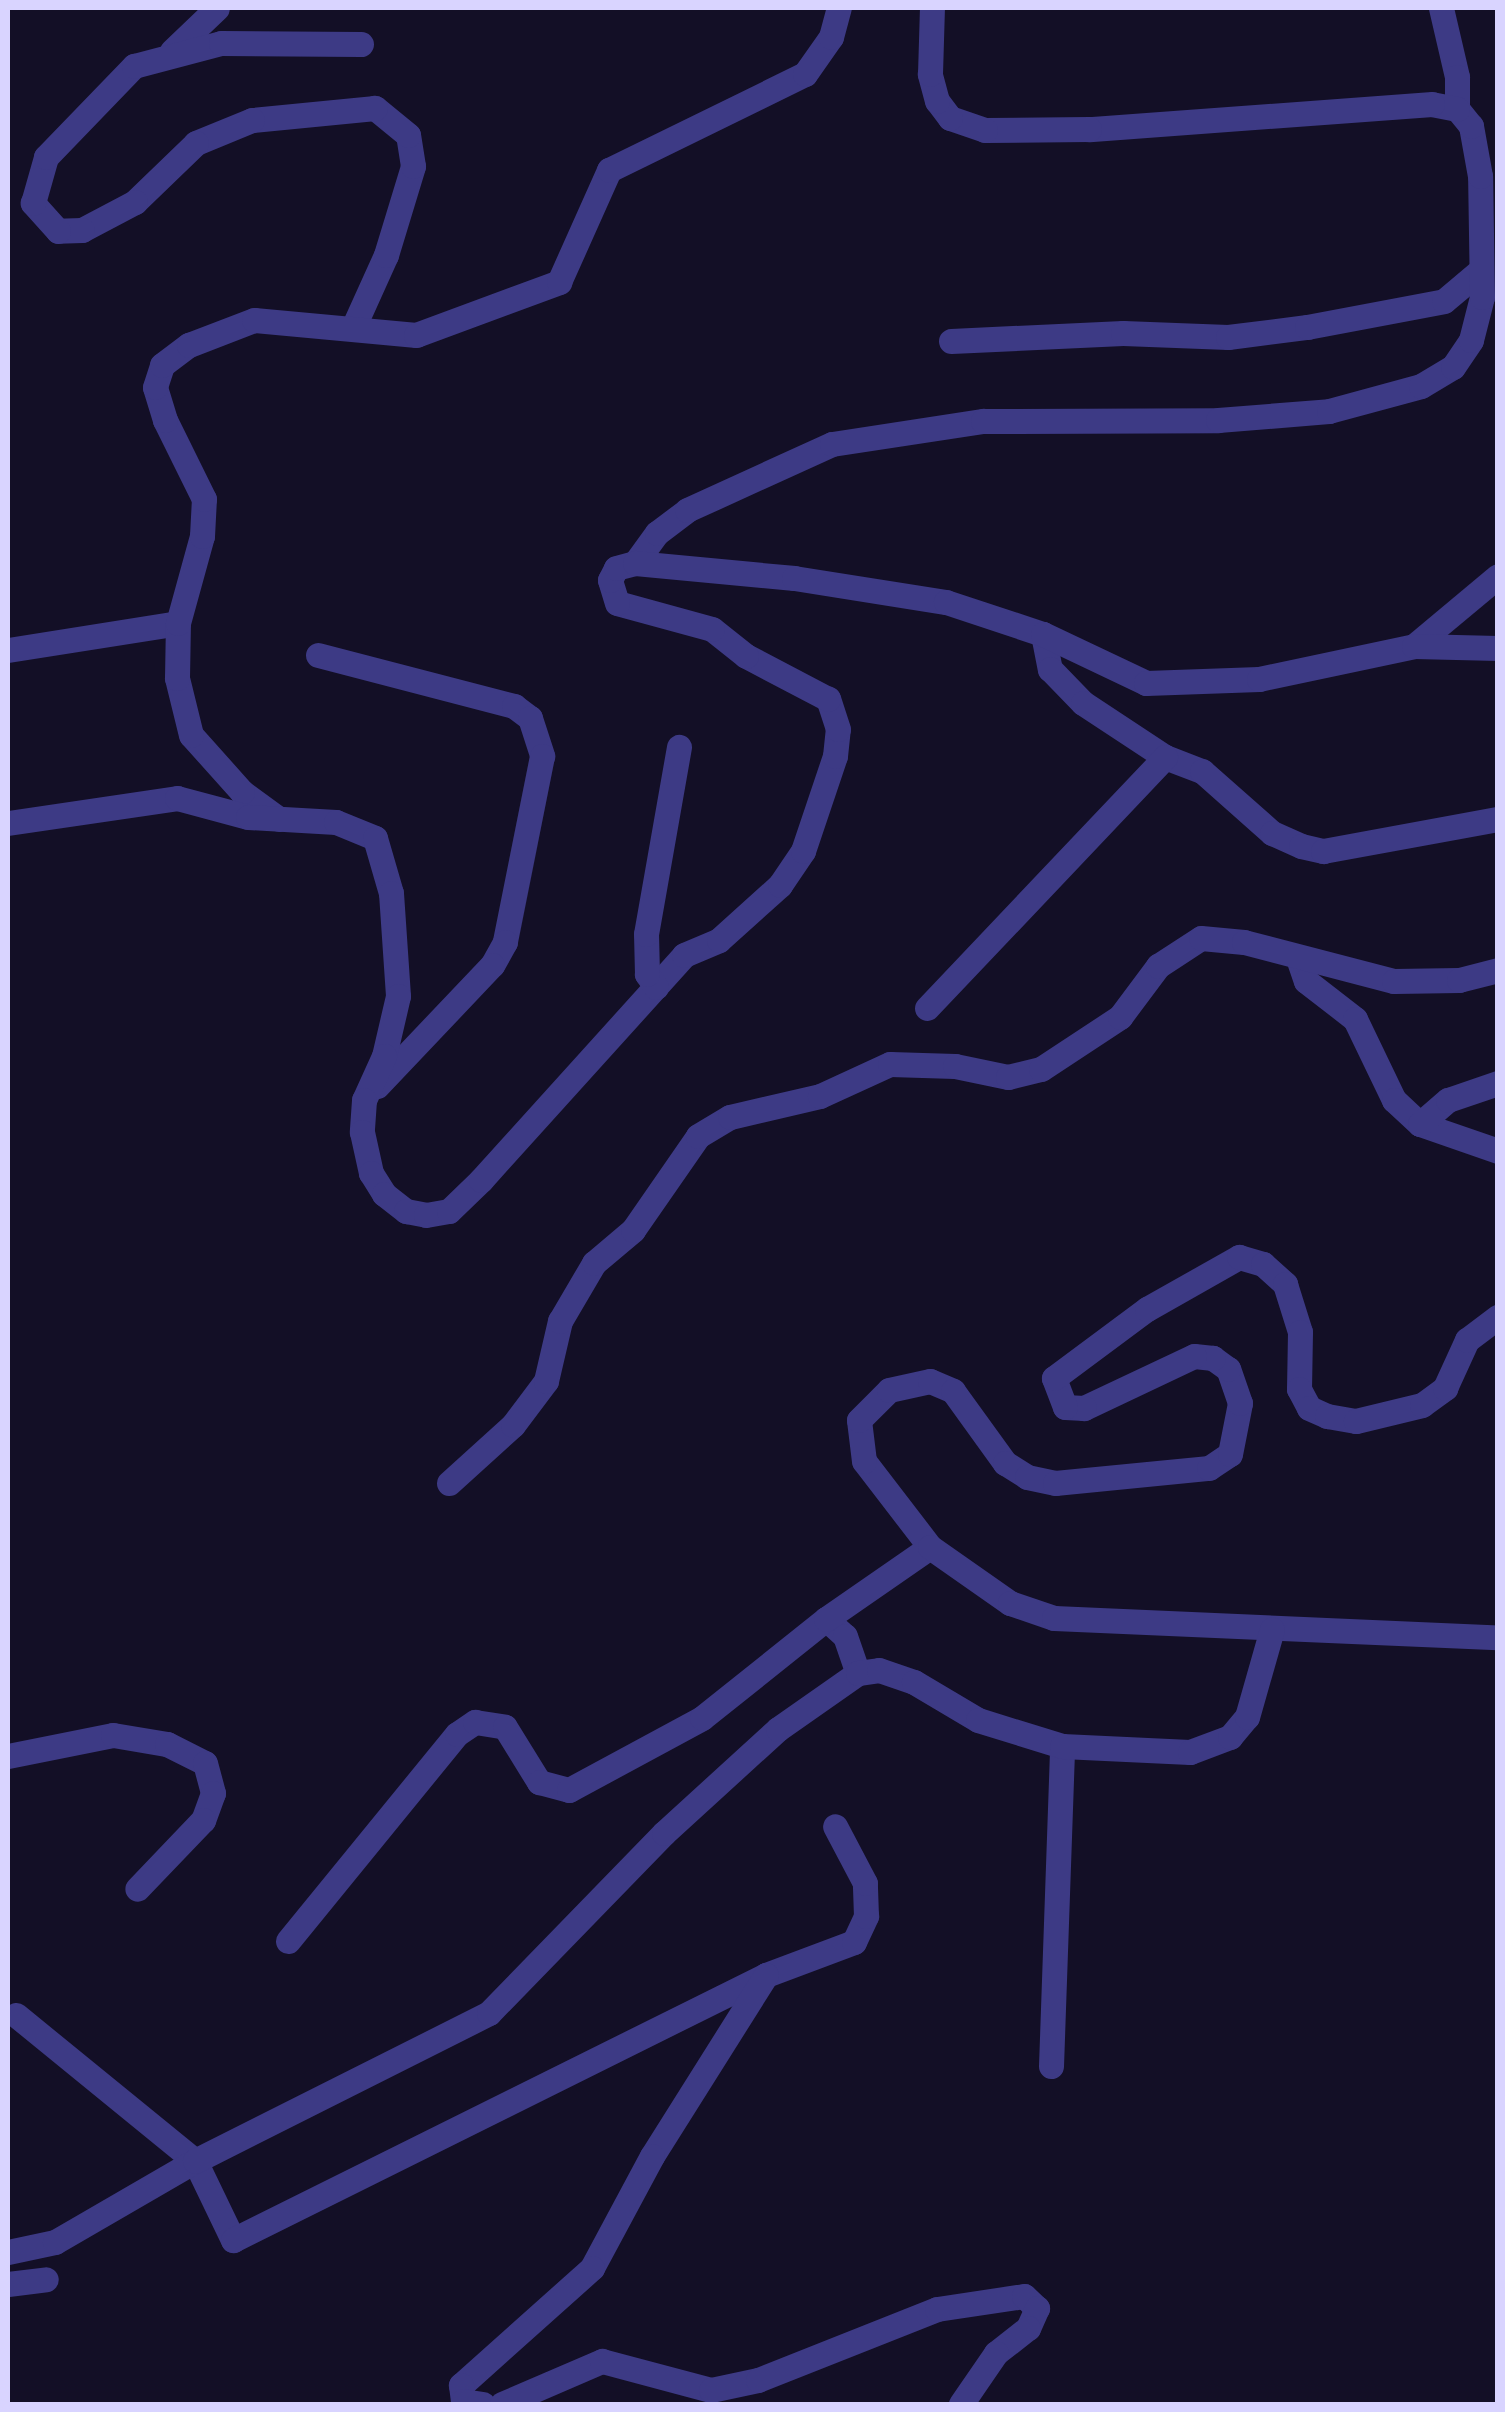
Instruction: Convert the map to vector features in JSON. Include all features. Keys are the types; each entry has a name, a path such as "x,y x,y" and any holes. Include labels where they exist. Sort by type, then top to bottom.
{"street":[{"path":"172,51 217,8"},
{"path":"279,819 242,792 191,735 177,678 178,624 202,536 204,499 165,420 156,387 162,365 188,345 254,320 416,335 560,282 609,170 806,74 831,37 839,8"},
{"path":"635,563 656,532 722,491 832,444 890,432 983,421 1218,420 1382,400 1453,367 1471,340 1482,270 1480,176 1471,126 1457,109 1432,104 1089,129 985,130 950,118 937,102 930,74 932,8"},
{"path":"1441,8 1457,77 1457,109"},
{"path":"353,328 386,255 412,166 408,135 374,108 252,120 196,143 135,202 82,230 58,231 33,203 46,158 134,66 172,51 221,43 361,44"},
{"path":"951,340 1122,333 1228,337 1307,327 1444,301 1482,270"},
{"path":"8,823 177,798 279,819 336,822 375,838 390,892 398,996 384,1056 364,1100 362,1132 371,1174 384,1194 406,1211 449,1210 684,955 720,940 780,885 803,851 838,729 828,698 746,656 712,629 617,603 610,580 616,568 635,563 873,588 946,602 1042,634 1146,682 1197,686 1414,646 1498,648"},
{"path":"1414,646 1498,576"},
{"path":"8,650 178,624"},
{"path":"1042,634 1058,680 1165,756 1202,770 1272,833 1324,851 1498,819"},
{"path":"318,654 514,706 530,718 542,756 505,942 492,965 364,1100"},
{"path":"656,988 647,974 646,934 679,747"},
{"path":"927,1008 1165,756"},
{"path":"449,1483 513,1425 546,1380 560,1321 594,1263 633,1230 698,1136 730,1117 820,1096 890,1064 944,1064 1008,1076 1041,1068 1120,1018 1158,966 1200,938 1244,942 1298,960 1394,981 1459,980 1498,970"},
{"path":"1298,960 1306,981 1356,1019 1394,1100 1420,1124 1498,1151"},
{"path":"1420,1124 1448,1100 1498,1083"},
{"path":"1498,1317 1467,1340 1445,1388 1422,1406 1356,1421 1326,1416 1309,1408 1299,1388 1300,1332 1285,1284 1263,1264 1239,1257 1148,1309 1054,1378 1064,1406 1084,1408 1194,1356 1213,1358 1228,1368 1240,1403 1230,1454 1210,1468 1056,1482 1027,1477 1006,1463 954,1391 930,1381 889,1390 859,1420 864,1461 930,1547 1010,1603 1054,1618 1498,1636"},
{"path":"288,1942 458,1734 475,1722 505,1726 538,1782 568,1790 702,1718 826,1619 930,1547"},
{"path":"826,1619 844,1636 858,1672"},
{"path":"8,2252 55,2242 195,2161 489,2013 664,1833 778,1730 858,1672 879,1670 914,1682 978,1720 1062,1746 1190,1752 1230,1737 1247,1717 1272,1629"},
{"path":"8,1756 114,1735 167,1744 205,1764 213,1793 203,1820 137,1889"},
{"path":"1051,2066 1062,1746"},
{"path":"16,2015 195,2161 233,2240 766,1975 854,1942 866,1916 864,1883 835,1826"},
{"path":"483,2404 462,2400 461,2385 592,2268 652,2156 766,1975"},
{"path":"8,2284 46,2280"},
{"path":"502,2404 602,2361 711,2390 758,2380 937,2309 1024,2296 1037,2308 1028,2328 996,2353 961,2404"}]}
